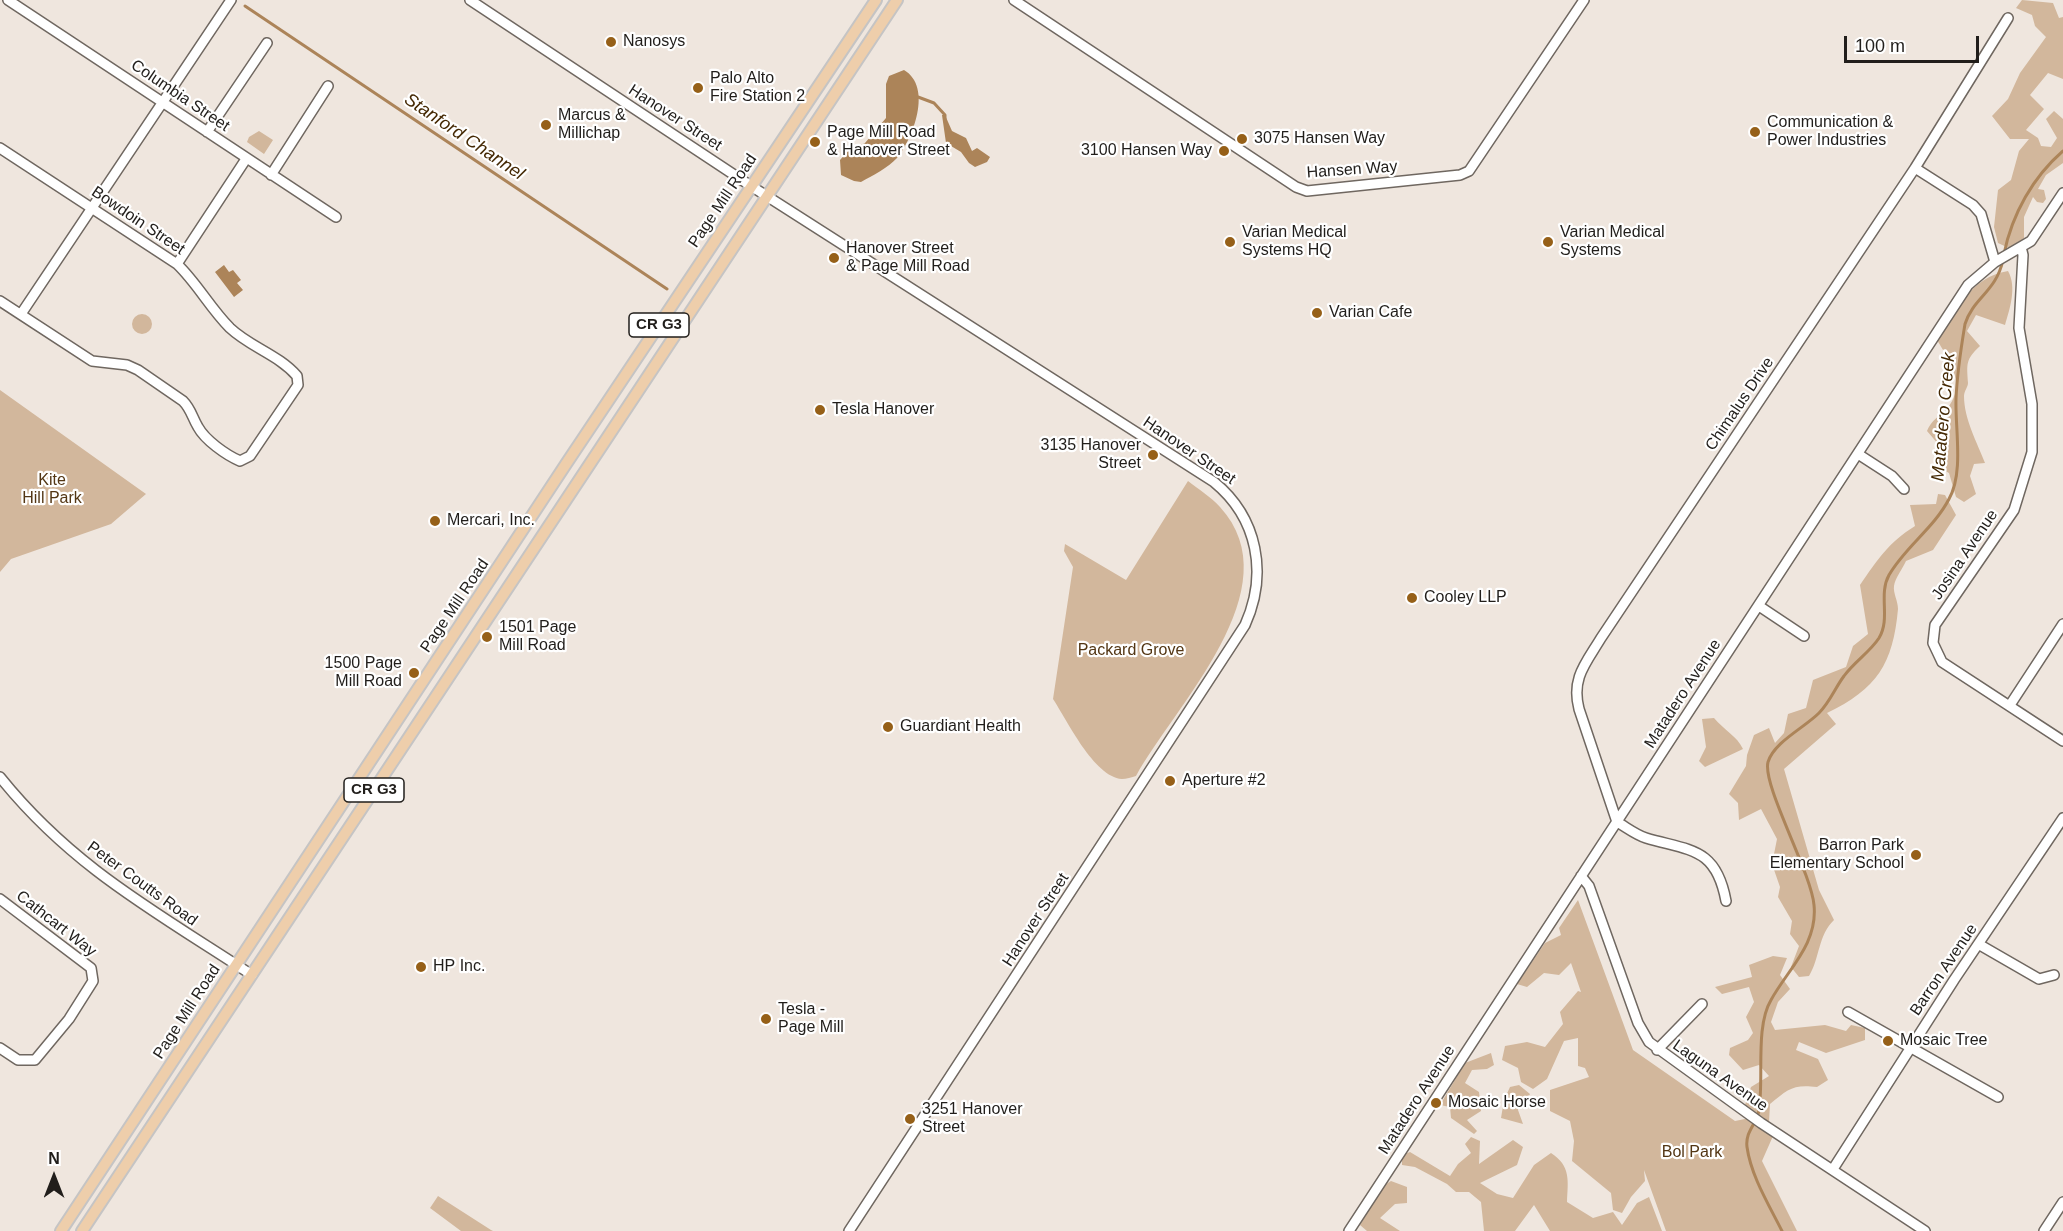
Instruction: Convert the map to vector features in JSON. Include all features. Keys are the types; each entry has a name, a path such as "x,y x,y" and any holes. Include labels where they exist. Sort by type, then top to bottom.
{"main road":[{"name":"Page Mill Road","path":"61,1231 876,0"},
{"name":"Page Mill Road","path":"82,1231 897,0"},
{"path":"492,577 496,604"}],"street":[{"name":"Columbia Street","path":"8,0 336,217"},
{"path":"0,301 21,314 231,0"},
{"name":"Hanover Street","path":"470,0 751,186 1214,482 1231,498 1245,519 1256,547 1258,567 1252,609 1239,635 849,1231"},
{"name":"Hansen Way","path":"1014,0 1296,187 1307,191 1460,175 1469,171 1584,0"},
{"name":"Chimalus Drive","path":"1617,822 1579,709 1575,690 1576,681 1601,638 1915,168 2008,18"},
{"path":"207,132 267,42"},
{"path":"271,175 328,86"},
{"name":"Bowdoin Street","path":"0,148 177,264 190,276 231,328 288,367 298,380 296,388 245,460 234,458 198,428 188,406 138,370 127,365 93,361 21,314"},
{"path":"177,264 246,159"},
{"path":"1915,168 1973,205 1981,214 1997,261"},
{"name":"Matadero Avenue","path":"1348,1231 1968,285 1997,261 2031,241 2063,192"},
{"name":"Josina Avenue","path":"2021,247 2023,255 2019,328 2032,404 2032,452 2014,510 1935,625 1932,637 1942,663 2063,741"},
{"path":"1858,454 1892,476 1904,489"},
{"path":"1759,606 1804,636"},
{"path":"2010,705 2063,624"},
{"name":"Peter Coutts Road","path":"0,777 61,843 98,875 185,935 252,975"},
{"name":"Barron Avenue","path":"1833,1169 2063,818"},
{"path":"1617,822 1643,837 1691,848 1703,855 1722,879 1726,901"},
{"name":"Laguna Avenue","path":"1581,876 1589,886 1638,1023 1657,1050 1749,1115 1925,1231"},
{"name":"Cathcart Way","path":"0,899 91,968 93,981 69,1019 35,1060 18,1060 0,1048"},
{"path":"1980,945 2039,979 2054,975"},
{"path":"1657,1050 1702,1004"},
{"path":"1848,1012 1998,1098"},
{"path":"2044,1231 2063,1202"}],"green space":[{"path":"2022,0 2053,3 2059,18 2063,17 2063,79 2048,73 2030,95 2044,109 2026,130 2038,138 2041,146 2051,147 2057,138 2046,119 2054,111 2063,119 2063,163 2046,175 2038,189 2044,190 2046,199 2043,203 2037,202 2033,197 2024,217 2024,238 2013,250 1998,243 1994,227 1998,190 2011,180 2019,151 2029,139 2010,139 1992,116 2008,99 2020,73 2046,37 2035,26 2032,15 2016,8"},
{"path":"259,131 273,140 264,154 247,142 249,137"},
{"path":"2008,271 2012,291 2011,305 2005,325 1976,315 1967,331 1980,346 1968,363 1968,383 1964,394 1966,413 1985,463 1974,464 1970,476 1976,494 1964,502 1956,497 1949,473 1940,468 1939,445 1927,431 1932,422 1949,406 1956,389 1954,372 1937,340 1965,297 1974,288 1995,274"},
{"path":"142,314 149,317 152,324 149,331 142,334 135,331 132,324 135,317"},
{"name":"Kite Hill Park","path":"0,390 146,494 111,524 11,559 0,572"},
{"name":"Packard Grove","path":"1188,481 1220,507 1239,539 1244,573 1236,609 1220,645 1199,681 1136,776 1122,779 1101,769 1082,746 1053,699 1073,567 1064,551 1065,544 1126,580"},
{"path":"1938,494 1945,495 1956,515 1933,550 1906,561 1897,576 1894,589 1898,609 1896,628 1887,660 1870,684 1844,704 1827,713 1836,724 1784,769 1819,890 1834,920 1825,933 1809,976 1799,977 1791,967 1799,946 1790,934 1792,921 1778,897 1780,887 1772,864 1777,839 1761,809 1739,820 1738,803 1729,794 1746,766 1754,735 1769,728 1775,743 1784,733 1788,714 1806,708 1813,680 1846,667 1853,646 1868,634 1860,585 1890,545 1915,526 1910,505 1936,504"},
{"path":"1714,718 1743,749 1705,767 1699,761 1706,747 1702,719"},
{"name":"Bol Park","path":"1578,900 1633,1050 1735,1121 1750,1118 1773,1136 1762,1161 1797,1231 1666,1231 1644,1170 1645,1181 1631,1197 1622,1213 1613,1210 1611,1193 1572,1161 1574,1141 1570,1121 1550,1111 1550,1090 1589,1077 1585,1068 1578,1066 1578,1038 1564,1041 1547,1079 1533,1089 1521,1082 1518,1068 1502,1060 1505,1046 1527,1042 1545,1047 1563,1024 1560,1012 1578,991 1581,992 1571,963 1559,975 1544,973 1527,987 1517,984 1545,943 1561,935 1559,928"},
{"path":"1773,956 1787,958 1780,975 1790,989 1778,1002 1771,1022 1775,1030 1825,1025 1846,1031 1851,1025 1865,1028 1865,1040 1826,1053 1799,1042 1796,1050 1818,1059 1828,1080 1817,1087 1796,1087 1782,1095 1770,1104 1769,1122 1745,1105 1751,1087 1769,1076 1759,1065 1743,1070 1729,1055 1730,1048 1748,1040 1753,1033 1746,1017 1754,1002 1749,987 1722,994 1715,987 1752,977 1749,965"},
{"path":"1491,1053 1494,1065 1487,1069 1472,1070 1465,1083 1479,1092 1481,1111 1467,1120 1477,1131 1474,1134 1451,1118 1450,1107 1440,1105 1465,1063"},
{"path":"1519,1085 1530,1094 1525,1103 1518,1100 1518,1110 1523,1124 1501,1118 1504,1100 1510,1087"},
{"path":"1471,1137 1480,1141 1479,1164 1513,1140 1523,1147 1517,1165 1480,1183 1497,1194 1513,1198 1534,1165 1551,1153 1562,1163 1567,1174 1567,1202 1593,1218 1613,1212 1622,1225 1637,1203 1649,1197 1662,1231 1550,1231 1534,1205 1515,1231 1484,1231 1481,1202 1469,1192 1456,1192 1447,1184 1415,1167 1402,1165 1402,1155 1410,1152 1450,1176 1458,1164 1471,1153 1465,1144"},
{"path":"1391,1181 1407,1187 1407,1203 1395,1204 1380,1218 1400,1231 1367,1231 1360,1225 1383,1186"},
{"path":"438,1196 493,1231 461,1231 430,1208"}],"shaded area":[{"path":"904,70 913,78 919,100 914,126 903,149 890,165 861,182 841,175 840,160 849,150 865,143 886,118 886,84 889,76"},
{"path":"942,115 945,115 952,131 966,138 972,151 977,148 990,157 987,162 975,167 961,152 946,143"},
{"path":"224,265 229,272 233,270 241,280 237,283 243,290 234,297 215,272"}],"waterway":[{"name":"Stanford Channel","path":"245,6 667,289"},
{"path":"918,97 934,103 945,115 945,119"},
{"name":"Matadero Creek","path":"2004,254 2012,225 2025,197 2042,172 2063,151"},
{"name":"Matadero Creek","path":"1782,1231 1756,1179 1749,1158 1747,1141 1759,1110 1761,1038 1766,1011 1807,944 1814,919 1814,905 1805,872 1772,789 1768,762 1776,748 1823,709 1848,671 1879,638 1884,623 1884,590 1889,575 1903,555 1936,519 1949,499 1954,488 1958,463 1956,399 1965,324 1973,308 1995,280 2003,260"}],"place":[{"name":"Nanosys","path":"611,42"},
{"name":"Palo Alto Fire Station 2","path":"698,88"},
{"name":"Marcus & Millichap","path":"546,125"},
{"name":"Communication & Power Industries","path":"1755,132"},
{"name":"3075 Hansen Way","path":"1242,139"},
{"name":"Page Mill Road & Hanover Street","path":"815,142"},
{"name":"3100 Hansen Way","path":"1224,151"},
{"name":"Varian Medical Systems HQ","path":"1230,242"},
{"name":"Varian Medical Systems","path":"1548,242"},
{"name":"Hanover Street & Page Mill Road","path":"834,258"},
{"name":"Varian Cafe","path":"1317,313"},
{"name":"Tesla Hanover","path":"820,410"},
{"name":"3135 Hanover Street","path":"1153,455"},
{"name":"Mercari, Inc.","path":"435,521"},
{"name":"Cooley LLP","path":"1412,598"},
{"name":"1501 Page Mill Road","path":"487,637"},
{"name":"1500 Page Mill Road","path":"414,673"},
{"name":"Guardiant Health","path":"888,727"},
{"name":"Aperture #2","path":"1170,781"},
{"name":"Barron Park Elementary School","path":"1916,855"},
{"name":"HP Inc.","path":"421,967"},
{"name":"Tesla - Page Mill","path":"766,1019"},
{"name":"Mosaic Tree","path":"1888,1041"},
{"name":"Mosaic Horse","path":"1436,1103"},
{"name":"3251 Hanover Street","path":"910,1119"}]}
